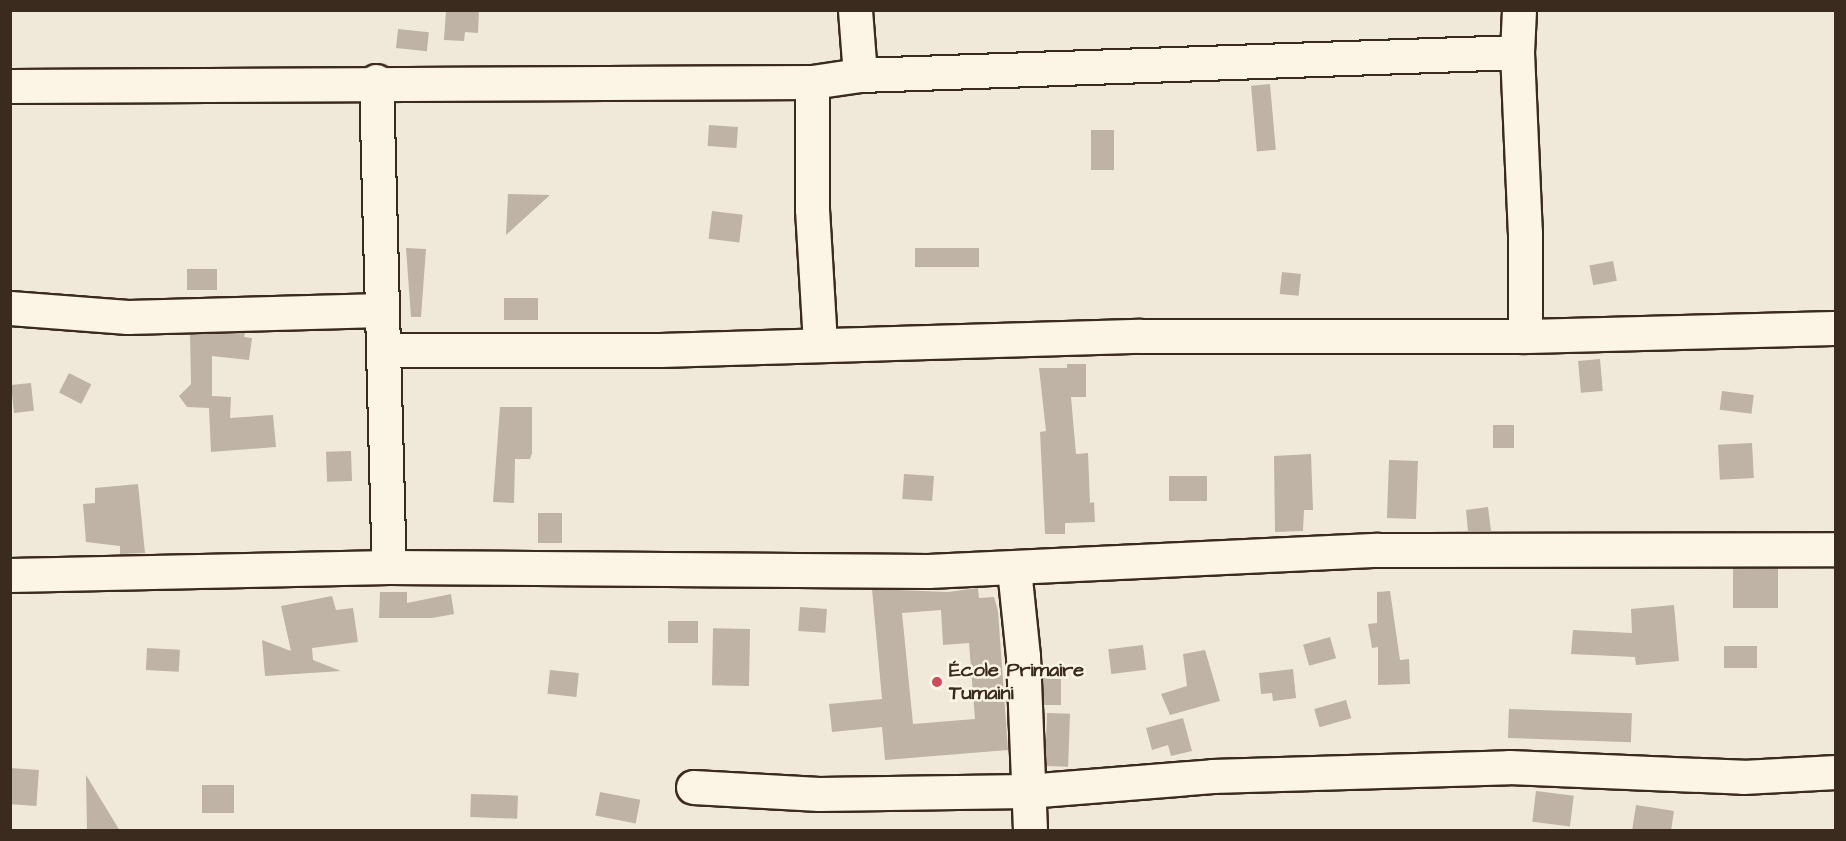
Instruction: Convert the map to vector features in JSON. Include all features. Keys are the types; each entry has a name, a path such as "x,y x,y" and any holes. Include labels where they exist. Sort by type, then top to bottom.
{"street":[{"path":"855,10 860,75"},
{"path":"1519,10 1517,52 1525,232 1525,336"},
{"path":"10,86 376,81 812,82 860,75 1517,52"},
{"path":"376,81 388,567"},
{"path":"812,82 812,208 820,345"},
{"path":"10,308 128,316 382,310"},
{"path":"384,350 660,350 1140,336 1525,336 1836,327"},
{"path":"10,575 388,567 1014,569 1378,550 1836,549"},
{"path":"1014,569 1023,656 1030,831"},
{"path":"693,788 819,794 1027,791 1212,776 1462,767 1743,777 1836,772"}],"building":[{"path":"446,10 479,10 478,33 465,32 464,41 444,40"},
{"path":"398,29 429,32 427,51 396,48"},
{"path":"1270,84 1276,150 1257,151 1251,86"},
{"path":"709,125 738,127 736,148 708,146"},
{"path":"1091,130 1114,130 1114,170 1091,170"},
{"path":"508,194 550,195 506,235"},
{"path":"712,211 743,215 739,243 709,239"},
{"path":"406,248 426,249 421,317 411,317"},
{"path":"915,248 979,248 979,267 915,267"},
{"path":"1613,261 1617,281 1593,285 1589,266"},
{"path":"187,269 217,269 217,290 187,290"},
{"path":"1282,272 1301,274 1299,296 1280,294"},
{"path":"504,298 538,298 538,320 504,320"},
{"path":"245,333 244,337 252,338 249,360 212,356 212,396 231,397 230,418 273,415 276,447 211,452 209,408 187,407 179,396 191,384 190,334"},
{"path":"1600,359 1603,391 1581,393 1578,361"},
{"path":"1067,364 1086,364 1086,397 1071,397 1076,454 1088,453 1090,503 1094,502 1095,522 1065,523 1065,534 1045,534 1040,432 1046,431 1039,368 1067,368"},
{"path":"69,373 91,384 81,404 59,393"},
{"path":"31,383 34,411 14,413 11,385"},
{"path":"1722,391 1754,395 1751,414 1720,410"},
{"path":"500,407 532,407 532,453 530,459 515,459 514,503 493,502"},
{"path":"1493,425 1514,425 1514,448 1493,448"},
{"path":"1752,443 1754,478 1720,480 1718,445"},
{"path":"351,451 352,481 327,482 326,452"},
{"path":"1311,454 1313,510 1304,510 1303,531 1275,532 1274,456"},
{"path":"1389,460 1418,461 1416,519 1387,518"},
{"path":"904,474 934,476 932,501 902,499"},
{"path":"1169,476 1207,476 1207,501 1169,501"},
{"path":"138,484 145,553 120,554 120,546 86,542 83,504 95,503 95,488"},
{"path":"1488,507 1491,531 1468,531 1466,510"},
{"path":"538,513 562,513 562,543 538,543"},
{"path":"1733,568 1778,568 1778,608 1733,608"},
{"path":"978,588 979,598 994,597 998,611 1008,750 885,760 882,727 832,732 829,704 882,699 872,589 948,592","holes":["941,610 943,645 969,643 975,719 913,724 902,613"]},
{"path":"1390,591 1400,660 1409,659 1410,684 1378,685 1378,647 1372,648 1368,624 1377,623 1377,592"},
{"path":"380,592 407,592 407,603 451,594 454,614 432,618 379,618"},
{"path":"332,596 336,610 353,608 358,642 312,648 313,660 341,671 265,676 262,640 291,651 281,606"},
{"path":"1674,605 1679,661 1636,665 1635,657 1571,654 1573,630 1632,633 1631,609"},
{"path":"800,607 827,609 825,633 798,631"},
{"path":"668,621 698,621 698,643 668,643"},
{"path":"713,628 750,629 749,686 712,685"},
{"path":"1330,637 1336,658 1309,666 1303,645"},
{"path":"1143,645 1146,670 1111,674 1108,649"},
{"path":"1724,646 1757,646 1757,668 1724,668"},
{"path":"147,648 180,650 179,672 146,670"},
{"path":"1205,650 1220,701 1170,715 1161,694 1187,686 1183,654"},
{"path":"1293,669 1296,698 1273,701 1272,693 1261,694 1259,673"},
{"path":"550,670 579,673 576,697 547,694"},
{"path":"1043,678 1061,678 1061,705 1043,705"},
{"path":"1346,700 1351,718 1320,727 1314,709"},
{"path":"1509,709 1632,713 1631,742 1508,738"},
{"path":"1047,713 1070,714 1068,767 1045,766"},
{"path":"1183,718 1192,751 1171,756 1168,745 1152,750 1146,728"},
{"path":"10,768 39,770 36,806 10,804"},
{"path":"86,775 120,831 87,831"},
{"path":"202,785 234,785 234,813 202,813"},
{"path":"1536,791 1574,796 1570,826 1532,822"},
{"path":"600,792 640,800 636,823 595,816"},
{"path":"471,794 518,796 517,819 470,817"},
{"path":"1636,805 1674,811 1671,831 1632,831"}],"place":[{"name":"École Primaire Tumaini","path":"937,682"}]}
